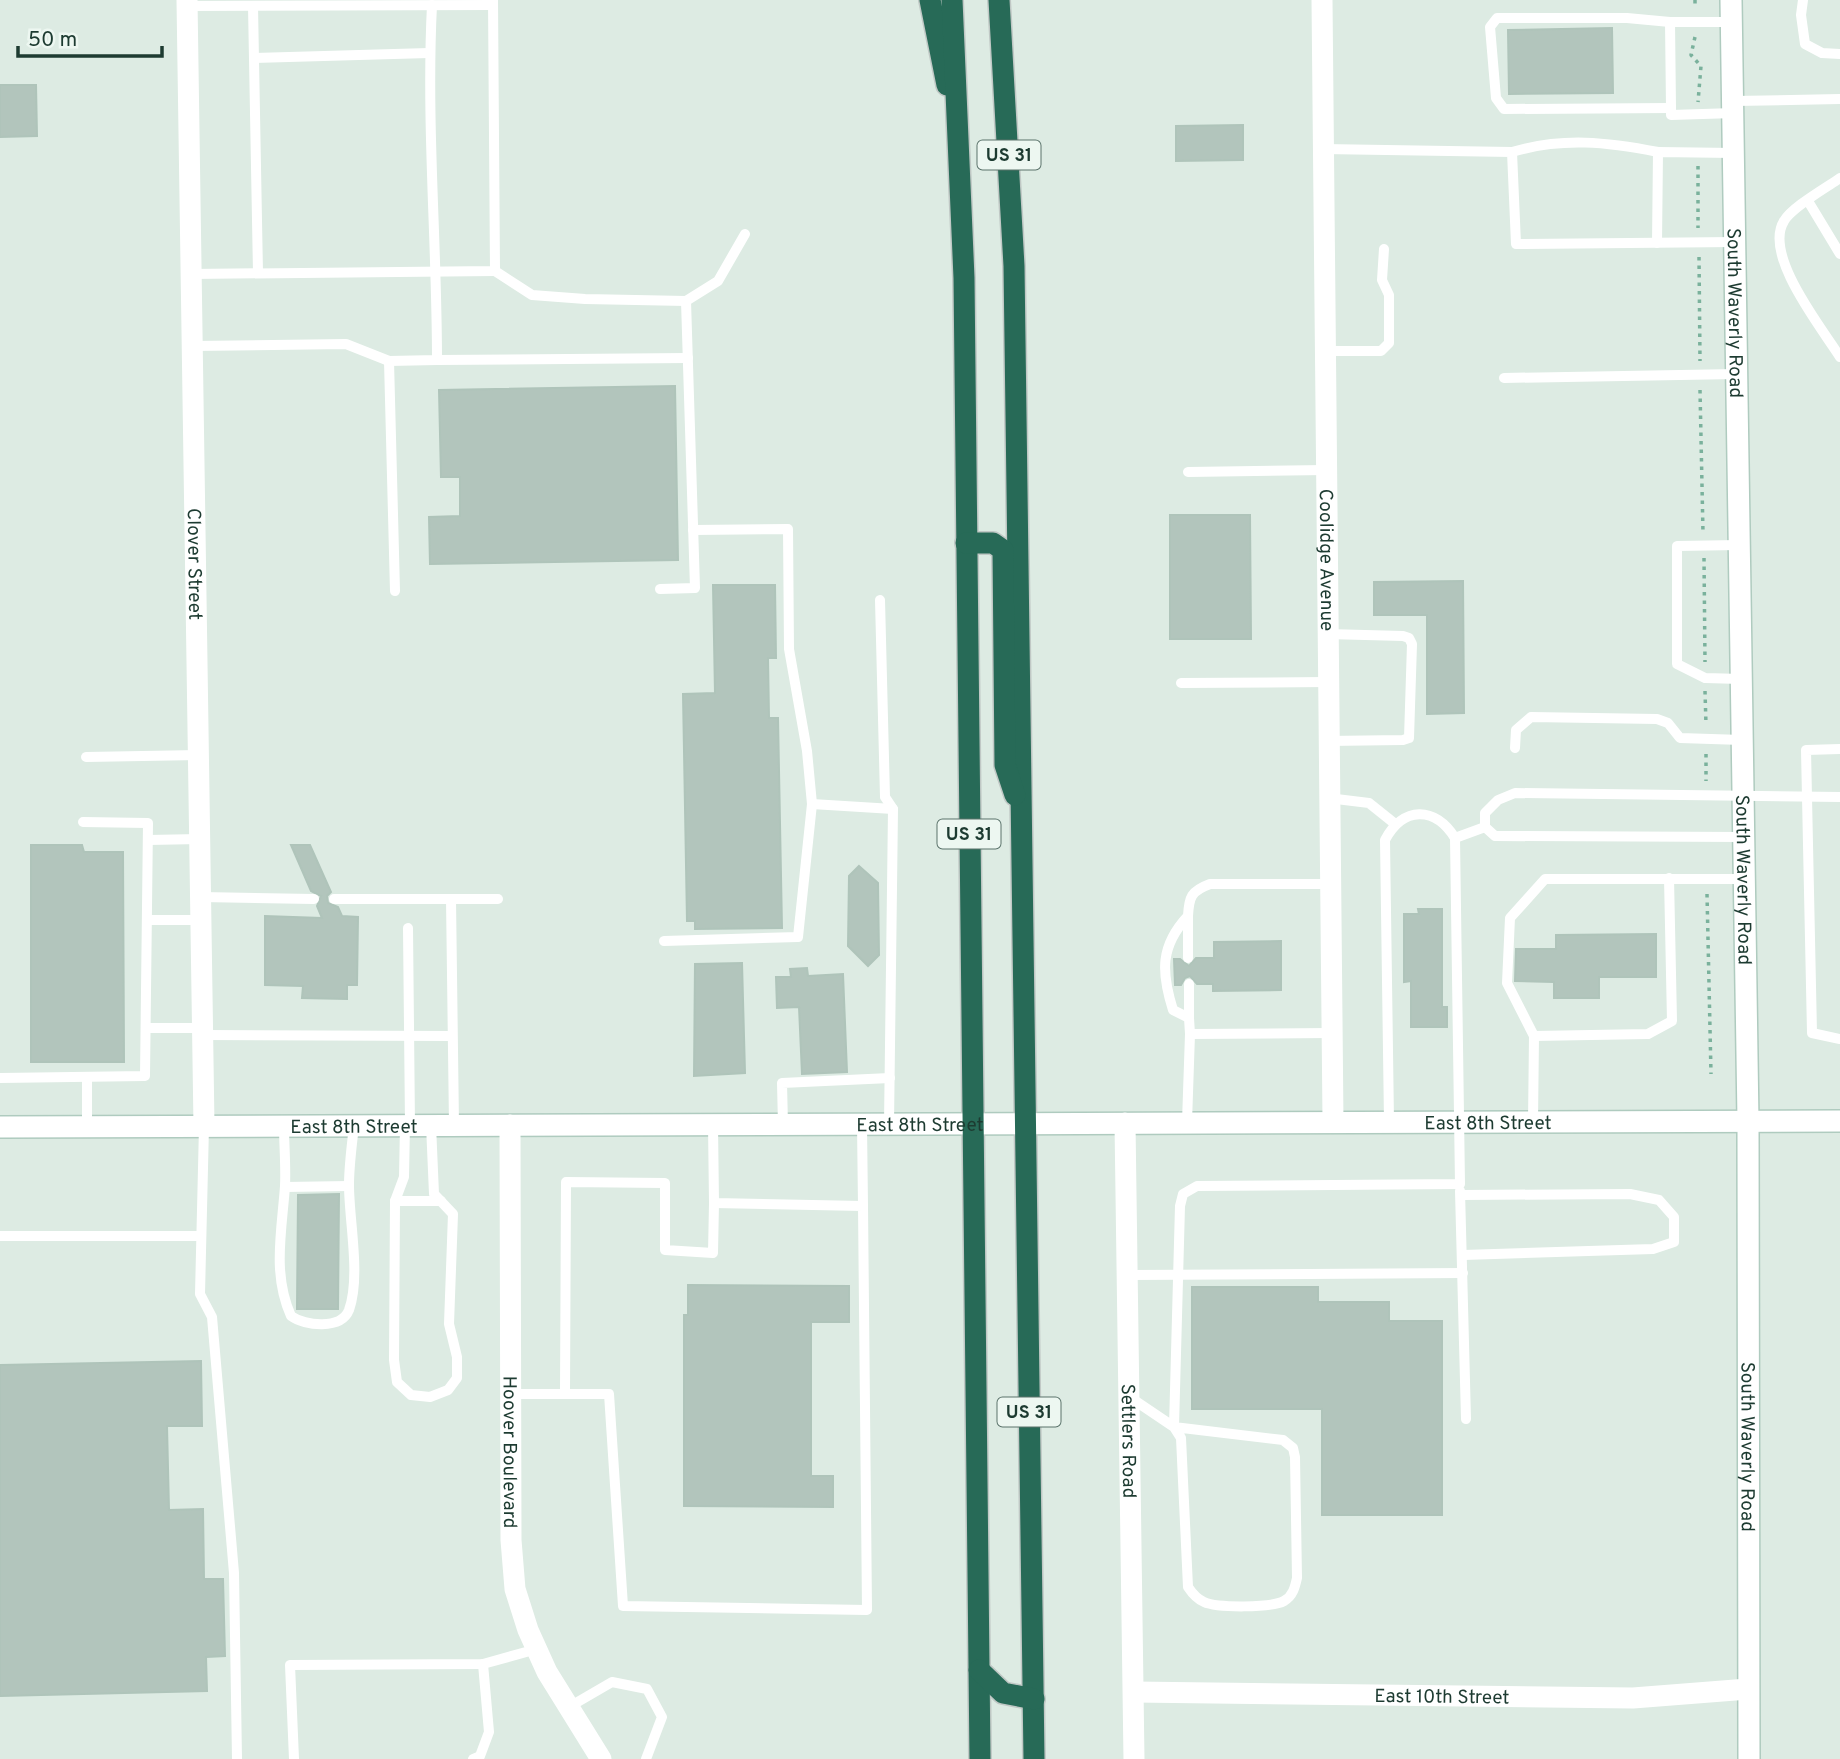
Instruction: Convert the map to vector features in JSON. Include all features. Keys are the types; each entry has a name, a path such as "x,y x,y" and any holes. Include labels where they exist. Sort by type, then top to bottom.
{"highway":[{"path":"930,0 961,156"},
{"name":"US 31","path":"952,0 961,156 980,1759"},
{"name":"US 31","path":"999,0 1014,266 1034,1759"},
{"path":"1002,43 1007,0"},
{"path":"966,543 993,543 1003,550 1006,765 1022,820"},
{"path":"979,1670 1003,1693 1034,1699"}],"street":[{"name":"Coolidge Avenue","path":"1322,0 1330,1033 1333,1122"},
{"name":"South Waverly Road","path":"1731,0 1748,1121 1749,1759"},
{"name":"Clover Street","path":"187,3 204,1126"},
{"name":"East 8th Street","path":"0,1126 1840,1121"},
{"name":"Settlers Road","path":"1125,1123 1131,1398 1134,1759"},
{"name":"Hoover Boulevard","path":"510,1125 511,1540 515,1589 537,1649 601,1759"},
{"name":"East 10th Street","path":"1134,1692 1633,1698 1748,1689"}],"lane":[{"path":"1803,0 1801,15 1805,44 1822,53 1840,54"},
{"path":"187,3 253,6 493,3 495,271"},
{"path":"432,5 429,53 437,270 437,360"},
{"path":"253,6 257,273"},
{"path":"1671,107 1504,109 1496,98 1490,27 1497,18 1627,18 1670,22 1732,22"},
{"path":"1670,22 1671,114 1840,99"},
{"path":"254,58 429,53"},
{"path":"1323,149 1512,152 1553,143 1593,142 1658,152 1734,153"},
{"path":"1512,152 1516,244 1735,242"},
{"path":"1657,243 1658,152"},
{"path":"1840,178 1782,222 1780,248 1783,265 1840,357"},
{"path":"1808,201 1840,254"},
{"path":"191,274 495,271 532,295 686,301 718,282 745,234"},
{"path":"1325,351 1381,351 1389,343 1389,295 1382,280 1384,249"},
{"path":"660,589 695,588 686,301"},
{"path":"192,346 346,344 389,361 688,358"},
{"path":"389,361 395,591"},
{"path":"1504,378 1737,374"},
{"path":"1188,472 1326,470"},
{"path":"664,941 797,937 812,804 807,751 789,649 788,529 693,530"},
{"path":"1739,545 1677,546 1677,664 1705,678 1741,678"},
{"path":"880,600 885,797 893,809 889,1124"},
{"path":"1327,634 1403,636 1409,638 1412,644 1409,737 1403,740 1328,741"},
{"path":"1181,683 1327,682"},
{"path":"1515,748 1516,730 1531,718 1657,719 1668,723 1680,738 1742,740"},
{"path":"1840,749 1806,750 1812,1033 1840,1039"},
{"path":"86,757 199,755"},
{"path":"1743,837 1495,836 1485,827 1485,813 1498,800 1515,793 1840,797"},
{"path":"1328,798 1368,803 1394,823"},
{"path":"812,804 893,809"},
{"path":"1388,1122 1385,840 1394,823 1414,815 1432,815 1445,822 1455,838 1458,1121 1466,1419"},
{"path":"0,1078 145,1076 148,823 83,822"},
{"path":"1455,838 1485,827"},
{"path":"148,840 200,839"},
{"path":"1534,1036 1648,1034 1672,1021 1669,878"},
{"path":"1533,1121 1534,1036 1507,983 1510,918 1545,879 1743,879"},
{"path":"1188,958 1189,898 1197,888 1210,884 1329,884"},
{"path":"201,897 314,899"},
{"path":"334,899 498,899"},
{"path":"451,899 454,1125"},
{"path":"1188,916 1167,945 1165,963 1167,990 1173,1010 1189,1018"},
{"path":"147,920 201,920"},
{"path":"408,928 415,1125 435,1194 453,1214 450,1324 457,1357 457,1378 448,1390 430,1396 411,1395 397,1381 395,1200 404,1177 415,1125"},
{"path":"1187,1122 1189,985"},
{"path":"146,1028 452,1036"},
{"path":"1190,1034 1330,1033"},
{"path":"87,1077 87,1126"},
{"path":"783,1125 782,1083 890,1078"},
{"path":"284,1125 285,1187 279,1248 282,1291 291,1316 310,1324 336,1322 349,1310 353,1282 349,1186 354,1125"},
{"path":"565,1394 566,1182 665,1183 665,1250 713,1253 713,1125"},
{"path":"511,1394 609,1394 623,1606 867,1610 862,1125"},
{"path":"204,1126 200,1294 212,1317 234,1573 237,1759"},
{"path":"285,1187 349,1186"},
{"path":"1174,1427 1176,1275 1180,1206 1183,1195 1198,1186 1630,1194 1659,1200 1674,1217 1674,1242 1653,1249 1463,1255"},
{"path":"395,1200 441,1200"},
{"path":"714,1203 863,1206"},
{"path":"0,1236 200,1236"},
{"path":"1129,1275 1463,1273"},
{"path":"1131,1398 1174,1427 1181,1438 1188,1587 1202,1602 1216,1606 1275,1604 1286,1600 1294,1591 1297,1578 1293,1448 1283,1440 1174,1427"},
{"path":"294,1759 290,1665 483,1664 537,1649"},
{"path":"473,1759 480,1756 489,1732 483,1664"},
{"path":"569,1707 612,1682 647,1689 662,1717 646,1759"}],"building":[{"path":"1612,28 1613,93 1509,94 1508,30"},
{"path":"0,85 36,85 37,136 0,137"},
{"path":"1243,125 1243,160 1176,161 1176,126"},
{"path":"675,386 678,560 430,564 429,517 460,516 460,477 441,477 439,390"},
{"path":"1170,515 1250,515 1251,639 1170,639"},
{"path":"1463,581 1464,713 1427,714 1427,615 1374,615 1374,582"},
{"path":"713,585 775,585 776,658 768,658 769,718 778,718 782,928 695,929 695,921 687,921 683,694 715,693"},
{"path":"31,845 82,845 84,852 123,852 124,1062 31,1062"},
{"path":"291,845 310,845 331,892 327,896 328,903 338,907 342,916 358,917 357,985 347,985 347,999 302,998 303,986 265,985 265,916 322,918 317,906 321,896 311,891"},
{"path":"859,866 878,883 879,955 868,966 848,946 849,876"},
{"path":"1418,909 1442,909 1442,1007 1447,1007 1447,1027 1411,1027 1411,981 1404,982 1404,914 1419,914"},
{"path":"1656,934 1656,977 1599,977 1599,998 1554,998 1554,982 1515,981 1516,949 1556,949 1556,935"},
{"path":"1281,941 1281,990 1213,991 1213,984 1197,984 1190,976 1185,978 1181,985 1175,985 1174,959 1180,959 1189,966 1196,958 1214,958 1214,942"},
{"path":"742,963 745,1073 694,1076 695,964"},
{"path":"807,968 808,976 843,974 847,1072 802,1074 799,1007 777,1008 776,977 791,977 790,969"},
{"path":"339,1194 338,1309 297,1309 298,1195"},
{"path":"688,1285 849,1286 849,1322 811,1322 811,1476 833,1476 833,1507 684,1506 684,1315 688,1315"},
{"path":"1192,1287 1318,1287 1318,1302 1389,1302 1389,1321 1442,1321 1442,1515 1322,1515 1322,1409 1192,1409"},
{"path":"201,1361 202,1426 167,1426 169,1510 203,1509 204,1579 223,1579 225,1656 206,1657 207,1691 0,1696 0,1365"}]}
